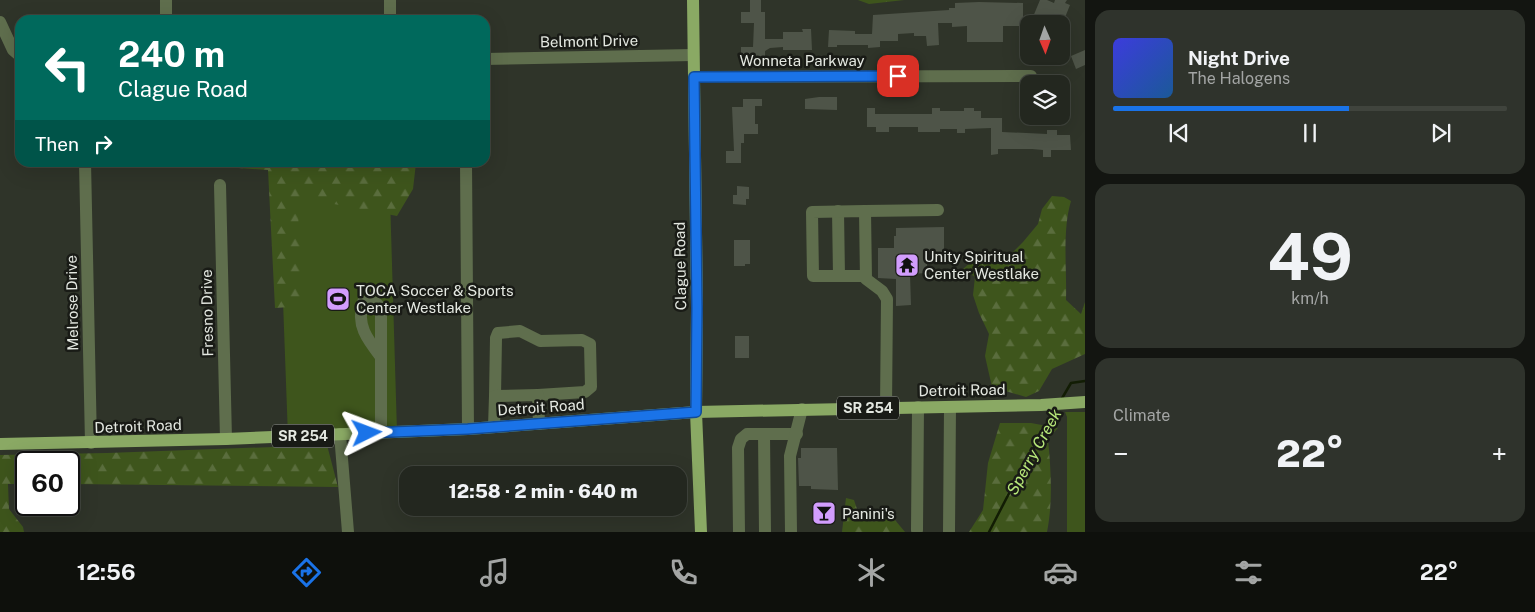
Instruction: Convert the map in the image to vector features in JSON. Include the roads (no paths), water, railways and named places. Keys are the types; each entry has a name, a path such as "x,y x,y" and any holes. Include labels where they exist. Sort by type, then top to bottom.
{"main road":[{"name":"Clague Road","path":"693,0 697,308 696,412 701,532"},
{"name":"Detroit Road","path":"0,444 226,440 381,433 468,429 696,412 1041,405 1085,402"}],"street":[{"path":"166,0 166,15"},
{"path":"390,0 390,15"},
{"path":"0,22 15,52"},
{"name":"Belmont Drive","path":"490,59 693,55"},
{"name":"Wonneta Parkway","path":"694,77 1020,76"},
{"name":"Melrose Drive","path":"85,167 91,443"},
{"path":"466,167 468,429"},
{"name":"Fresno Drive","path":"220,185 226,440"},
{"path":"865,276 813,276 812,212 938,210"},
{"path":"838,211 839,276"},
{"path":"865,211 865,276 888,299 886,408"},
{"path":"494,427 496,338 498,333 520,331 540,341 582,340 590,344 591,387 585,392 495,396"},
{"path":"381,357 381,433"},
{"path":"538,394 538,424"},
{"path":"949,532 950,406"},
{"path":"917,530 918,407"},
{"path":"791,532 790,456 802,410"},
{"path":"340,434 348,532"},
{"path":"738,532 738,448 741,439 747,434 797,434"},
{"path":"764,434 766,532"}],"waterway":[{"name":"Sperry Creek","path":"1061,400 1071,383 1085,381"},
{"name":"Sperry Creek","path":"989,532 1056,409"}],"place":[{"name":"Unity Spiritual Center Westlake","path":"907,265"},
{"name":"TOCA Soccer & Sports Center Westlake","path":"338,299"},
{"name":"Panini's","path":"824,513"}]}
